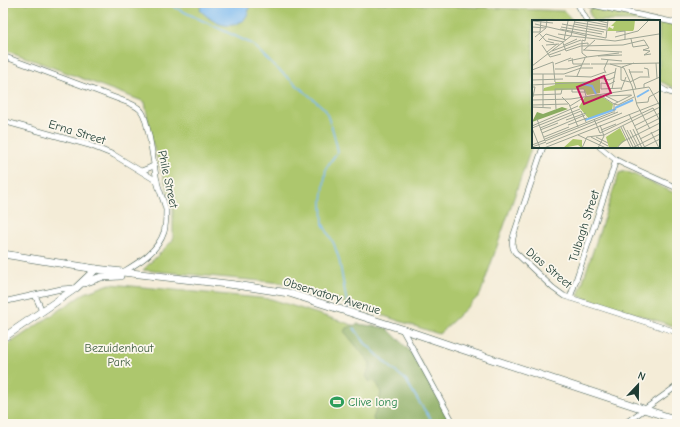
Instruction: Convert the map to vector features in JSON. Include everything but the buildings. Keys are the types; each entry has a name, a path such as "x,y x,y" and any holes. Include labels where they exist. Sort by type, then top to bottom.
{"main road":[{"name":"Observatory Avenue","path":"3,254 96,269 282,291 677,420"},
{"path":"3,338 78,286 96,269"},
{"path":"78,286 101,277 138,274"}],"street":[{"path":"577,3 587,20"},
{"path":"583,3 677,23"},
{"name":"Phile Street","path":"3,56 129,103 142,111 166,219 164,234 157,245 146,258 122,272"},
{"path":"660,88 677,95"},
{"name":"Erna Street","path":"3,121 89,145 114,155 157,181"},
{"name":"Dias Street","path":"543,148 514,234 512,248 518,256 564,296 677,332"},
{"path":"601,148 616,160 677,188"},
{"name":"Tulbagh Street","path":"570,298 616,160"},
{"path":"141,171 155,165"},
{"path":"3,302 78,286"},
{"path":"35,295 42,311"},
{"path":"402,329 454,424"},
{"path":"624,424 677,386"}],"green space":[{"path":"3,3 380,3 564,11 572,20 532,20 532,146 480,295 439,334 283,283 143,270 173,240 173,207 152,142 145,102 3,49"},
{"path":"594,8 651,20 593,20 589,12 590,9"},
{"path":"660,22 677,25 677,89 660,81"},
{"path":"626,171 677,194 677,327 578,296 619,173"},
{"name":"Bezuidenhout Park","path":"110,284 271,299 400,340 446,424 3,424 3,348 85,293"},
{"path":"358,324 387,328 420,361 453,424 375,424 373,418 381,393 376,382 369,381 366,376 370,363 344,331 347,328"}],"water":[{"path":"203,3 250,3 248,13 244,20 235,25 224,25 214,21 200,10"}],"waterway":[{"path":"168,3 252,44 273,65 325,109 338,151 326,168 322,202 323,224 334,244 339,259 348,309"},
{"path":"354,328 365,343 406,380 434,424"}],"place":[{"name":"Clive long","path":"337,402"}]}
